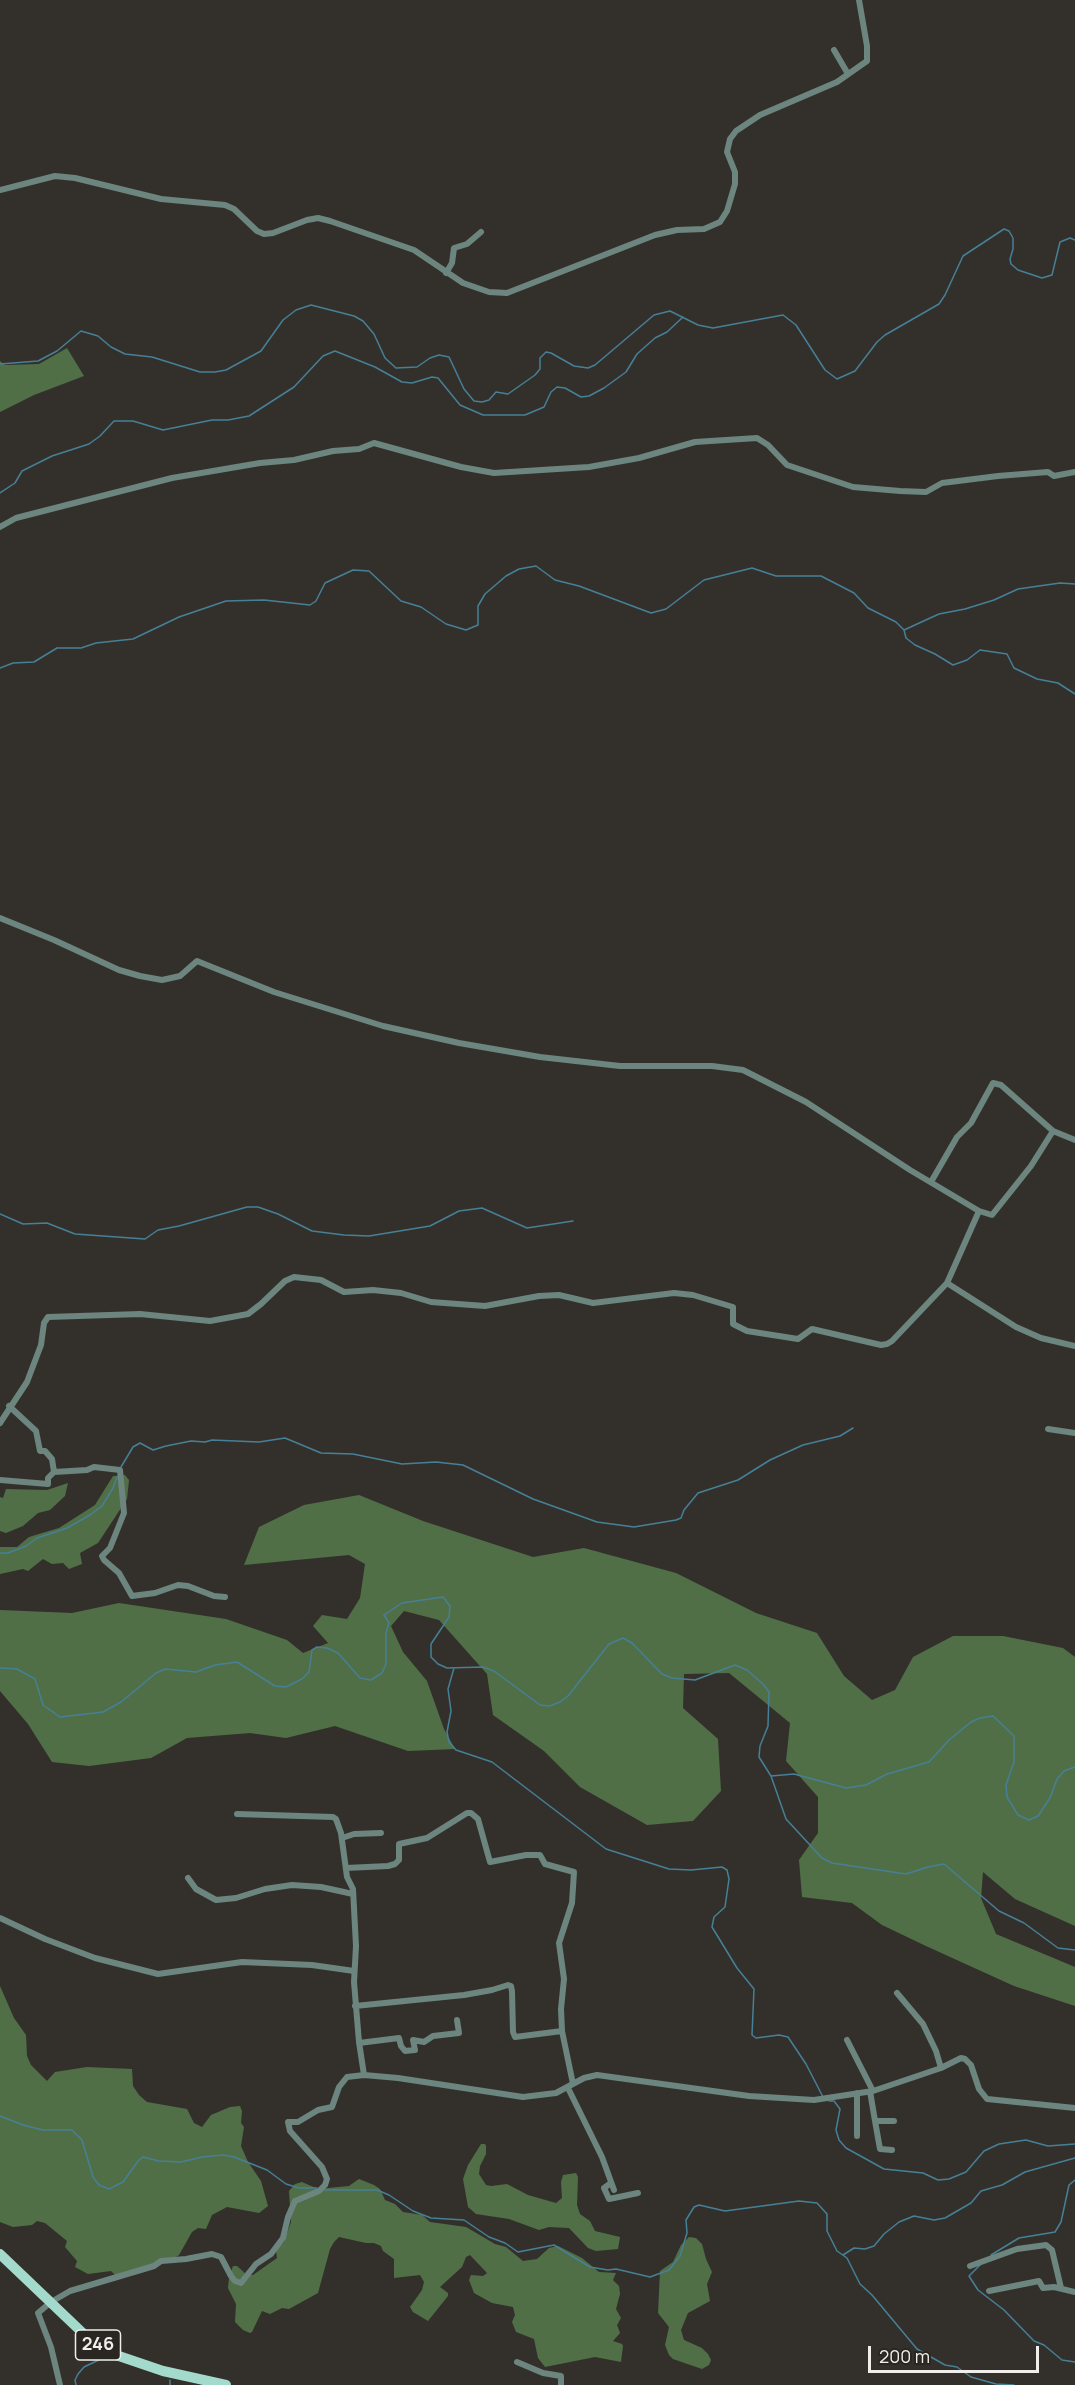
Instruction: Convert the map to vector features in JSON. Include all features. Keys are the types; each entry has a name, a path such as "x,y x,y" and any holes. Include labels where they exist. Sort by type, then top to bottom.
{"main road":[{"name":"246","path":"0,2254 88,2338 110,2353 163,2371 226,2385"}],"street":[{"path":"0,190 55,176 75,178 161,199 225,205 234,209 257,231 264,234 318,218 369,232 414,250 462,284 507,294 655,235 676,230 704,229 720,222 727,211 735,184 735,172 727,152 730,140 736,131 760,115 810,94 867,61 867,46 859,0"},
{"path":"834,50 848,74"},
{"path":"446,273 452,264 454,248 467,244 481,232"},
{"path":"0,527 16,518 172,478 294,460 333,451 359,449 374,443 461,467 494,473 589,467 639,458 695,442 757,438 768,445 787,465 853,487 900,491 926,492 942,483 986,477 1048,472 1054,476 1075,472"},
{"path":"0,918 119,970 140,976 162,980 180,976 196,961 274,992 383,1026 459,1043 540,1057 620,1066 712,1066 743,1070 806,1102 910,1170 979,1211 992,1215 1031,1166 1053,1131"},
{"path":"931,1182 957,1137 971,1123 993,1083 1001,1085 1053,1131 1075,1140"},
{"path":"0,1423 32,1371 41,1345 44,1323 48,1317 140,1314 210,1321 248,1314 285,1281 294,1277 321,1280 344,1292 373,1290 401,1293 431,1302 485,1306 539,1296 559,1296 593,1303 674,1293 686,1294 733,1307 733,1324 747,1331 798,1339 812,1329 881,1345 887,1344 947,1282 979,1211"},
{"path":"947,1282 1016,1327 1041,1338 1075,1346"},
{"path":"9,1406 36,1431 40,1451 45,1451 52,1459 54,1472"},
{"path":"1048,1429 1075,1433"},
{"path":"0,1480 48,1484 48,1478 54,1472 87,1470 94,1467 120,1470 124,1513 110,1548 102,1556 119,1573 132,1596 155,1593 178,1585 225,1597"},
{"path":"346,1868 395,1864 399,1860 399,1844 427,1838 467,1813 471,1813 478,1819 490,1862 526,1855 540,1855 546,1864 574,1872 572,1903 559,1943 564,1979 561,2009 562,2031 570,2086 602,2157 612,2186 604,2188 609,2199 638,2193"},
{"path":"237,1814 333,1817 338,1822 353,1894 356,2006 364,2075"},
{"path":"342,1838 354,1834 381,1833"},
{"path":"188,1878 196,1888 216,1899 236,1898 265,1889 292,1886 321,1887 353,1894"},
{"path":"0,1918 45,1939 95,1958 158,1974 242,1962 312,1965 354,1971"},
{"path":"356,2006 464,1995 508,1985 511,1986 512,1991 515,2037 562,2031"},
{"path":"897,1993 923,2024 936,2051 941,2068"},
{"path":"359,2043 399,2038 405,2051 415,2050 413,2040 424,2042 433,2036 459,2033 457,2020"},
{"path":"847,2040 872,2091 880,2149 892,2151"},
{"path":"60,2385 51,2347 38,2313 51,2302 70,2291 138,2272 161,2261 212,2254 221,2257 235,2281 243,2282 256,2264 271,2254 280,2242 295,2201 315,2193 325,2185 327,2179 322,2167 290,2131 288,2122 298,2122 318,2110 332,2107 339,2086 345,2078 364,2075 398,2078 523,2097 556,2093 585,2078 597,2075 749,2096 814,2100 872,2091 941,2068 961,2058 971,2066 982,2094 987,2099 1075,2108"},
{"path":"857,2093 857,2136"},
{"path":"875,2121 894,2121"},
{"path":"970,2266 1017,2249 1046,2245 1052,2250 1060,2288"},
{"path":"989,2291 1038,2280 1043,2288 1060,2288 1075,2292"},
{"path":"517,2362 543,2373 561,2376 561,2385"}],"green space":[{"path":"67,348 84,376 34,395 0,412 0,361 5,365 39,364"},
{"path":"125,1475 129,1480 127,1499 98,1543 80,1553 82,1564 69,1569 63,1563 52,1564 43,1559 28,1571 23,1569 0,1574 0,1547 17,1547 29,1537 59,1528 95,1505 113,1476"},
{"path":"68,1483 65,1496 50,1510 38,1513 23,1526 6,1533 0,1531 0,1497 3,1498 6,1489 47,1490"},
{"path":"359,1495 423,1521 533,1557 584,1548 676,1573 756,1613 817,1633 844,1676 872,1700 895,1690 913,1657 953,1636 1003,1636 1063,1648 1075,1657 1075,1926 1015,1899 983,1872 981,1898 996,1934 1075,1967 1075,2006 1014,1986 926,1946 882,1925 852,1903 802,1897 799,1860 818,1833 818,1797 786,1761 790,1723 729,1673 684,1674 683,1708 718,1739 721,1791 693,1821 647,1825 580,1787 544,1751 493,1715 487,1674 439,1620 404,1611 391,1626 403,1652 427,1681 444,1729 455,1749 408,1751 335,1726 286,1738 250,1733 187,1738 151,1758 89,1766 52,1762 28,1724 0,1691 0,1610 72,1613 119,1603 226,1619 287,1640 303,1653 328,1643 313,1626 322,1615 347,1619 360,1598 365,1564 349,1555 244,1565 259,1527 304,1505"},
{"path":"0,1986 14,2018 26,2035 27,2056 31,2065 47,2081 55,2072 87,2067 132,2069 133,2086 147,2102 187,2109 194,2123 202,2127 211,2115 230,2107 240,2106 241,2123 244,2127 241,2146 248,2162 261,2181 268,2206 259,2213 227,2207 212,2215 206,2229 198,2228 192,2232 179,2255 173,2259 115,2275 111,2271 88,2274 75,2267 77,2261 65,2247 67,2241 45,2223 37,2221 32,2225 13,2227 0,2222"},
{"path":"481,2144 486,2146 486,2154 479,2174 486,2185 507,2184 528,2195 556,2203 562,2198 563,2175 576,2173 578,2177 577,2205 580,2214 590,2221 595,2231 620,2237 618,2249 596,2251 588,2248 569,2228 549,2227 539,2230 509,2219 476,2214 468,2207 463,2179 468,2165"},
{"path":"359,2179 380,2189 385,2200 395,2204 403,2212 422,2215 430,2222 466,2227 495,2244 506,2247 523,2261 537,2259 549,2248 558,2246 582,2258 599,2272 616,2273 613,2280 619,2286 620,2294 616,2309 621,2318 617,2325 620,2333 613,2341 623,2346 621,2362 595,2357 545,2367 538,2358 534,2339 516,2332 512,2322 515,2315 513,2307 492,2303 474,2293 469,2280 471,2275 483,2276 487,2273 470,2255 466,2257 462,2267 440,2287 448,2293 448,2296 428,2321 413,2312 410,2307 422,2290 424,2282 420,2275 394,2278 394,2259 383,2251 381,2246 339,2237 330,2249 318,2293 289,2309 282,2308 270,2314 262,2311 252,2332 243,2330 235,2322 236,2304 228,2288 229,2278 233,2266 237,2266 247,2275 253,2275 277,2258 276,2250 284,2242 291,2222 289,2191 295,2184 302,2182 318,2189 349,2186"},
{"path":"689,2237 696,2238 702,2244 712,2272 707,2284 710,2301 688,2313 681,2330 684,2340 702,2348 708,2354 711,2360 709,2365 702,2369 673,2359 669,2355 665,2345 669,2327 658,2313 660,2271 673,2262 681,2245"}],"waterway":[{"path":"0,364 38,361 57,351 81,331 98,336 111,347 125,354 152,357 200,372 226,370 261,351 283,320 296,310 311,305 354,316 363,321 374,334 385,358 396,368 417,367 439,355 449,357 464,389 474,401 482,402 489,400 496,392 508,394 535,375 540,369 540,358 546,352 574,366 588,368 595,365 654,315 670,311 698,325 713,328 783,315 796,325 825,370 837,379 855,371 885,335 939,304 963,256 1004,229 1009,231 1013,238 1011,264 1018,270 1042,278 1052,275 1060,242 1070,238 1075,240"},
{"path":"0,493 15,483 22,471 52,456 89,444 114,421 133,421 163,430 212,420 249,416 294,387 323,356 335,351 375,367 402,382 412,383 432,377 438,378 460,405 483,415 525,415 544,407 551,392 557,387 565,388 581,397 589,396 604,388 626,372 637,354 683,317"},
{"path":"0,668 13,663 34,662 57,648 81,648 96,643 133,639 179,617 226,601 264,600 310,605 316,601 325,583 353,570 369,571 401,601 421,607 446,624 466,630 478,625 478,606 485,594 506,576 519,569 536,566 555,580 579,586 651,613 666,609 704,580 752,568 776,576 821,576 854,593 868,608 896,622 904,630 906,638 915,645 953,665 967,660 980,650 1007,654 1014,668 1037,679 1058,683 1075,694"},
{"path":"904,630 939,614 994,600 1018,589 1060,583 1075,584"},
{"path":"0,1214 23,1224 47,1223 75,1234 145,1239 158,1230 247,1207 258,1207 278,1214 312,1231 344,1235 369,1236 430,1226 459,1211 482,1208 527,1228 573,1221"},
{"path":"121,1467 133,1447 140,1443 153,1450 191,1441 259,1442 285,1438 321,1453 353,1454 402,1464 436,1462 463,1465 533,1499 597,1522 634,1527 681,1518 684,1510 698,1493 738,1480 770,1460 803,1445 840,1436 853,1428"},
{"path":"0,1553 8,1553 26,1546 37,1538 67,1528 90,1515 102,1506 117,1477"},
{"path":"0,1668 17,1669 35,1679 43,1705 60,1717 103,1712 121,1702 156,1673 165,1669 196,1672 215,1665 237,1662 275,1686 286,1687 302,1679 309,1672 312,1650 317,1647 338,1653 360,1678 371,1680 382,1673 386,1664 386,1633 389,1623 384,1615 402,1603 443,1597 450,1606 449,1617 431,1644 431,1657 438,1664 447,1668 483,1667 494,1671 540,1705 550,1706 568,1696 609,1644 623,1638 632,1643 662,1674 672,1678 695,1680 735,1665 747,1670 769,1692 768,1726 760,1746 759,1757 771,1776 794,1774 846,1788 866,1785 887,1774 929,1762 949,1740 971,1722 993,1716 1014,1736 1014,1762 1006,1785 1007,1797 1018,1815 1029,1820 1038,1816 1050,1798 1057,1779 1064,1771 1075,1767"},
{"path":"454,1668 448,1689 451,1711 447,1732 449,1742 456,1750 492,1762 606,1849 669,1869 691,1870 722,1867 727,1870 729,1879 725,1907 714,1917 712,1927 737,1968 754,1989 752,2035 756,2038 779,2035 788,2037 806,2064 823,2097"},
{"path":"771,1776 786,1819 822,1858 832,1863 906,1874 944,1864 999,1911 1024,1923 1058,1948 1075,1950"},
{"path":"829,2101 834,2101 840,2109 836,2130 839,2140 846,2148 884,2169 923,2173 938,2180 949,2179 966,2172 984,2151 999,2144 1026,2140 1048,2146 1075,2144"},
{"path":"0,2116 43,2130 72,2130 82,2140 93,2177 99,2185 109,2189 123,2182 143,2157 159,2161 181,2162 223,2155 267,2170 286,2184 299,2188 317,2188"},
{"path":"843,2255 854,2248 865,2249 874,2246 899,2222 914,2216 934,2220 945,2218 971,2203 981,2191 1002,2185 1025,2172 1075,2158"},
{"path":"991,2255 1019,2238 1055,2232 1061,2222 1069,2185 1075,2180"},
{"path":"325,2190 377,2190 413,2211 431,2218 464,2220 489,2237 505,2243 518,2252 554,2245 590,2267 616,2269 650,2277 669,2270 680,2256 687,2233 686,2220 694,2207 699,2205 725,2211 799,2201 817,2203 827,2214 827,2231 837,2251 847,2258 860,2284 917,2349 945,2365 957,2367 971,2377 996,2384 1014,2385"},
{"path":"981,2264 969,2276 978,2290 1004,2310 1034,2341 1044,2345 1062,2360 1075,2362"},
{"path":"76,2385 75,2380 84,2367 105,2357"},
{"path":"170,2380 170,2385"}]}
